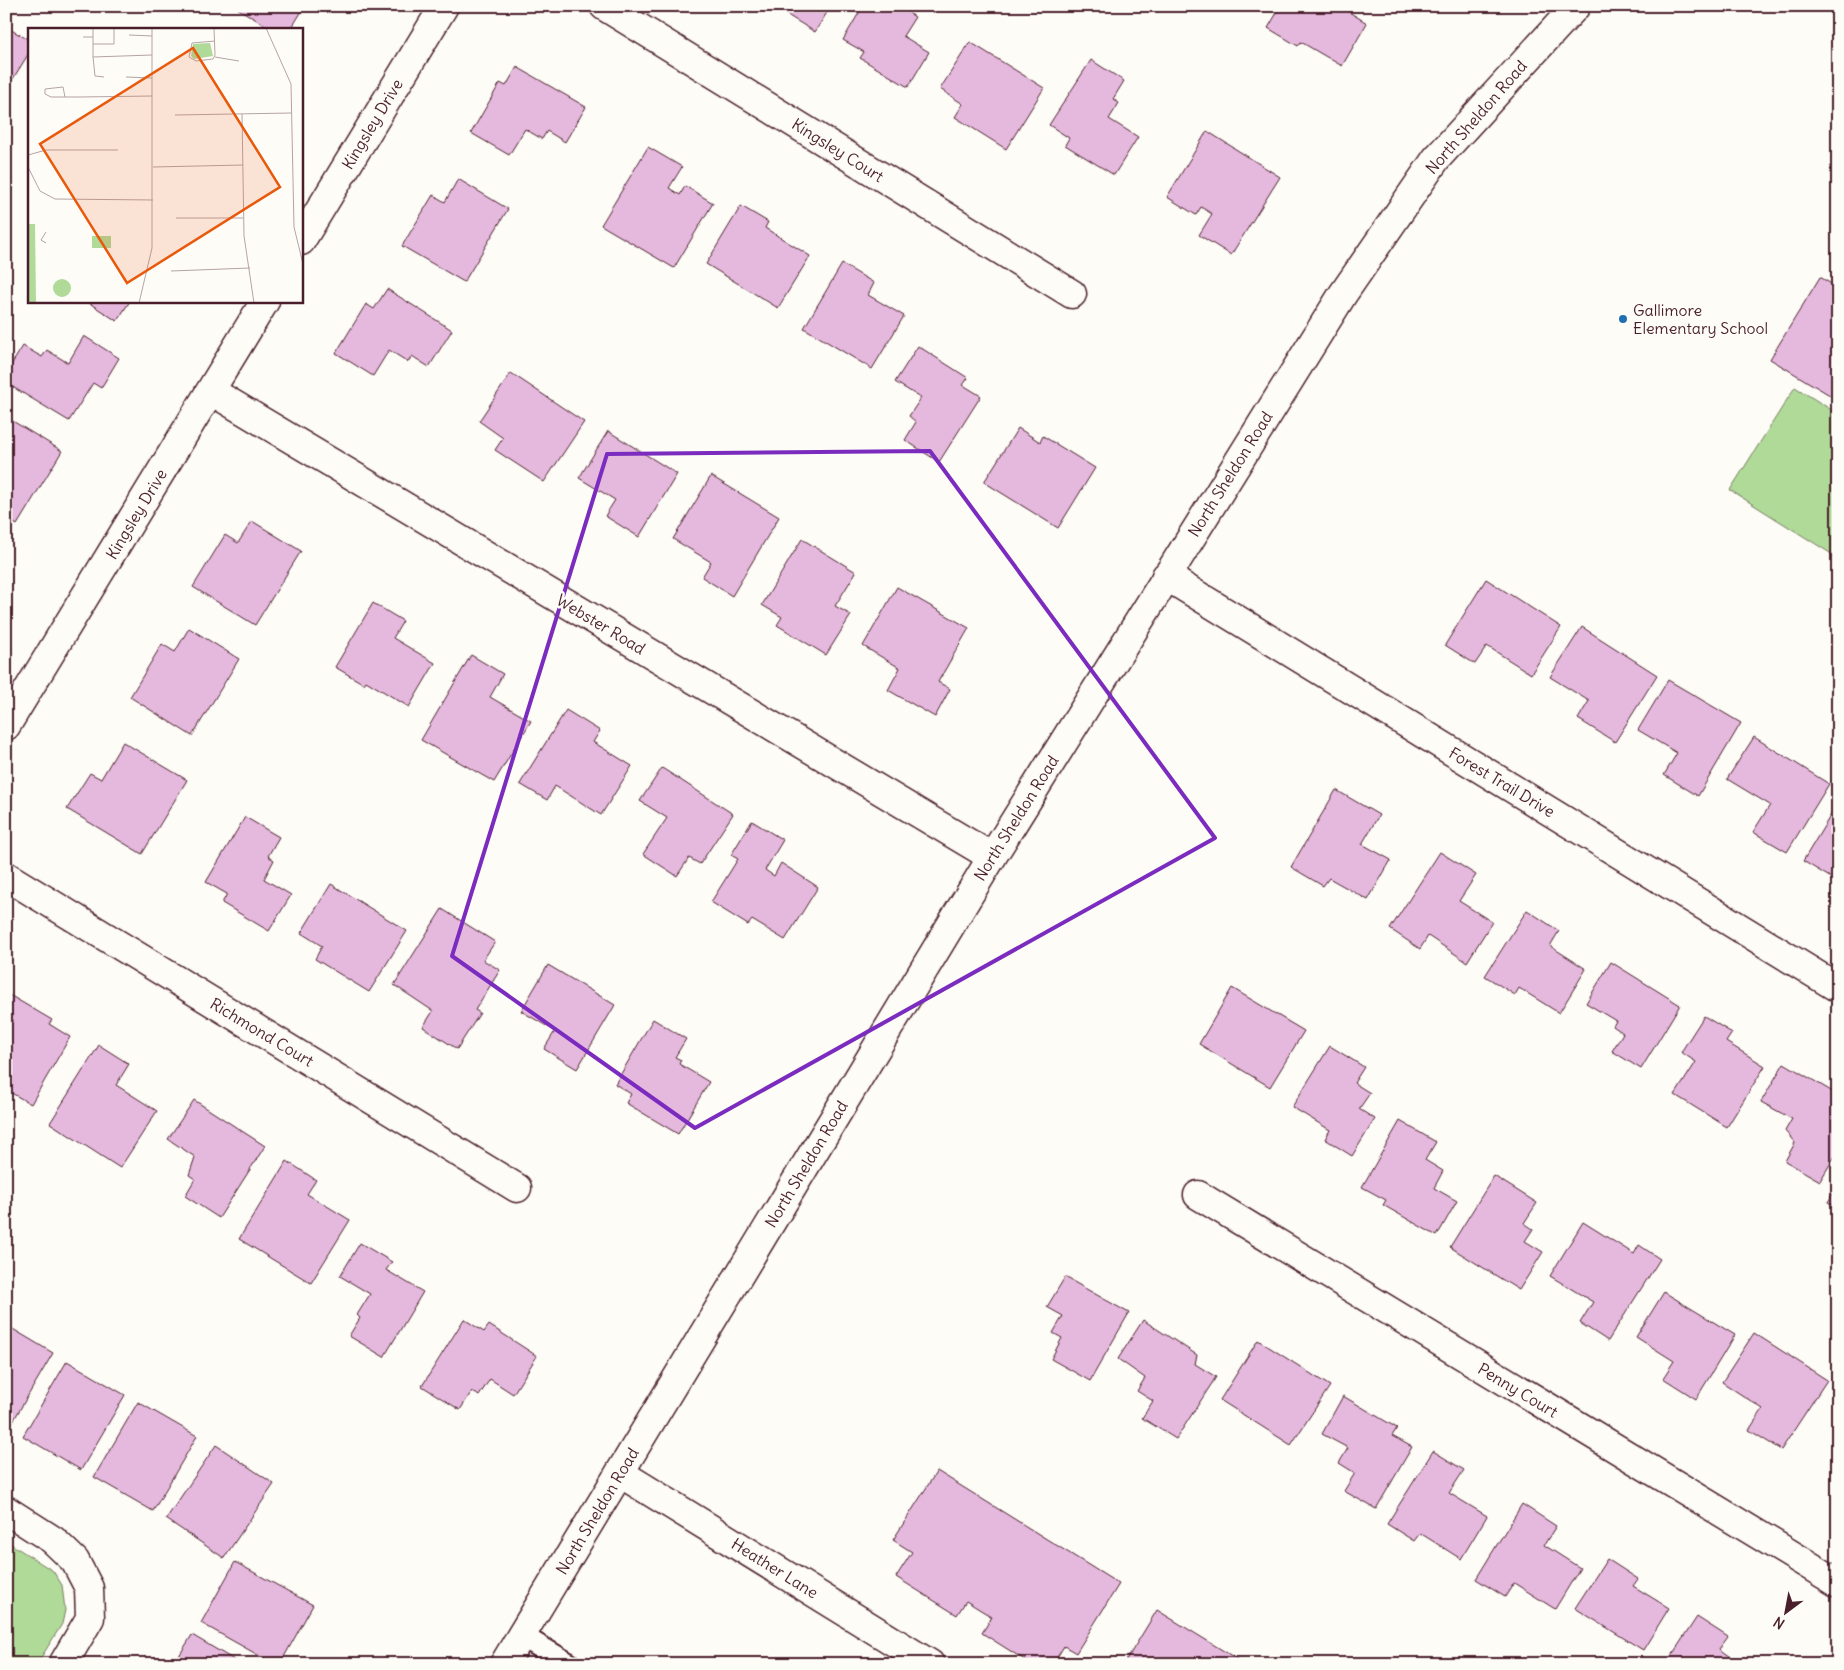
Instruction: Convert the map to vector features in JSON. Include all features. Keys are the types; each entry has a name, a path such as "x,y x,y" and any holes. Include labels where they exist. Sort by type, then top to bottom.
{"street":[{"name":"Kingsley Drive","path":"302,239 444,6"},
{"name":"Kingsley Court","path":"604,6 1072,294"},
{"name":"North Sheldon Road","path":"504,1664 992,857 1343,294 1436,159 1576,6"},
{"name":"Kingsley Drive","path":"6,726 264,302"},
{"name":"Webster Road","path":"210,391 992,857"},
{"name":"Forest Trail Drive","path":"1166,576 1838,988"},
{"name":"Richmond Court","path":"6,876 517,1188"},
{"name":"Penny Court","path":"1198,1195 1838,1583"},
{"name":"Heather Lane","path":"620,1473 930,1664"},
{"path":"6,1510 53,1540 75,1561 89,1588 90,1618 63,1664"}],"lane":[{"path":"522,1636 569,1664"}],"highlighted area":[{"path":"930,451 1215,838 695,1128 452,956 607,454"}],"green space":[{"path":"1795,387 1838,414 1838,558 1730,490"},
{"path":"6,1541 53,1571 62,1585 65,1610 62,1624 37,1664 6,1664"}],"building":[{"path":"234,6 305,6 292,28 269,28"},
{"path":"788,6 831,6 815,32 784,13"},
{"path":"863,6 913,6 909,13 915,17 903,36 929,52 908,87 860,58 864,52 843,40"},
{"path":"1281,6 1339,6 1367,23 1342,66 1301,42 1298,46 1268,28"},
{"path":"6,27 28,39 28,55 6,90"},
{"path":"970,42 1044,88 1006,149 955,117 963,104 940,89"},
{"path":"1091,60 1124,81 1113,99 1119,103 1109,119 1138,137 1114,175 1065,145 1069,138 1049,125"},
{"path":"517,67 586,107 565,142 547,131 542,139 525,129 509,155 471,133 500,83 506,86"},
{"path":"1207,131 1280,177 1231,255 1199,235 1212,214 1201,207 1196,215 1167,197"},
{"path":"648,147 682,167 669,188 680,195 685,186 713,203 674,268 601,225"},
{"path":"458,179 508,209 464,282 402,246 433,195 445,202"},
{"path":"741,206 768,222 765,228 810,256 778,308 706,264"},
{"path":"842,264 874,283 868,295 904,316 872,369 804,328"},
{"path":"1820,277 1838,288 1838,400 1770,359"},
{"path":"387,289 452,330 429,367 412,356 408,362 389,350 373,376 336,353 366,304 374,309"},
{"path":"88,302 129,302 117,321"},
{"path":"84,336 119,358 101,388 93,383 69,421 6,383 6,373 23,346 42,357 47,350 68,363"},
{"path":"918,346 968,378 963,385 981,396 939,462 905,440 916,422 909,416 921,398 895,382"},
{"path":"511,373 584,422 544,482 495,450 503,438 479,421"},
{"path":"6,417 62,451 17,525 6,518"},
{"path":"1018,428 1040,442 1043,436 1095,468 1058,528 984,482"},
{"path":"608,431 677,474 639,537 605,516 615,500 579,478"},
{"path":"711,476 779,517 732,596 702,577 711,562 673,539"},
{"path":"252,521 301,551 255,625 193,587 225,535 238,543"},
{"path":"802,539 856,572 835,606 851,615 826,655 777,625 782,617 762,605"},
{"path":"1486,579 1561,627 1531,674 1487,646 1475,664 1445,645"},
{"path":"897,587 969,628 938,682 950,689 935,717 888,690 900,668 863,646"},
{"path":"373,603 403,621 393,638 435,663 409,707 366,681 364,684 335,667"},
{"path":"1582,627 1657,675 1615,742 1578,719 1589,701 1550,677"},
{"path":"189,628 239,659 192,736 130,697 162,644 175,652"},
{"path":"471,655 503,674 490,697 531,721 494,782 421,740"},
{"path":"1668,680 1741,723 1698,796 1664,775 1677,753 1638,730"},
{"path":"566,710 600,731 593,742 632,766 601,815 555,786 547,800 520,784"},
{"path":"1754,737 1829,784 1787,852 1753,832 1770,805 1727,779"},
{"path":"123,742 187,780 142,854 67,809 90,773 101,779"},
{"path":"662,768 733,814 700,864 689,858 677,876 643,854 667,818 640,801"},
{"path":"1336,790 1379,815 1362,844 1391,860 1368,900 1329,878 1323,886 1291,867"},
{"path":"1838,803 1838,882 1803,861"},
{"path":"245,817 279,837 268,856 274,860 264,879 291,895 269,931 222,903 227,894 206,882"},
{"path":"752,821 783,840 765,870 774,876 781,863 818,887 785,940 752,920 748,925 711,902 738,859 731,855"},
{"path":"1440,852 1476,875 1459,901 1492,922 1467,962 1428,936 1420,949 1390,929"},
{"path":"331,884 407,931 369,992 315,959 322,946 301,933"},
{"path":"442,909 495,942 483,960 500,970 475,1010 480,1013 457,1049 423,1027 433,1011 394,985"},
{"path":"1527,910 1559,931 1550,946 1586,969 1559,1013 1519,988 1515,995 1485,976"},
{"path":"1611,962 1680,1005 1641,1069 1612,1051 1623,1033 1613,1026 1616,1021 1586,1003"},
{"path":"548,965 615,1005 577,1069 544,1049 555,1031 521,1011"},
{"path":"1232,988 1304,1031 1270,1087 1199,1044"},
{"path":"6,993 52,1020 49,1024 70,1037 31,1104 6,1090 6,1047 9,1043 6,1041"},
{"path":"1704,1016 1732,1033 1726,1042 1765,1066 1727,1127 1675,1095 1696,1062 1681,1052"},
{"path":"653,1019 686,1039 675,1057 681,1060 679,1064 709,1082 678,1134 626,1103 631,1094 615,1084"},
{"path":"99,1045 129,1064 116,1085 157,1111 120,1168 50,1123"},
{"path":"1330,1046 1364,1067 1354,1083 1370,1093 1359,1109 1375,1119 1352,1156 1325,1139 1330,1130 1292,1107"},
{"path":"1784,1063 1838,1095 1838,1151 1820,1181 1785,1161 1795,1143 1785,1131 1792,1119 1761,1102"},
{"path":"194,1100 265,1146 219,1218 185,1196 195,1179 189,1175 195,1157 168,1139"},
{"path":"1400,1121 1436,1142 1425,1160 1443,1171 1434,1188 1457,1201 1437,1236 1383,1205 1386,1200 1362,1187"},
{"path":"287,1161 316,1180 307,1194 350,1220 311,1283 239,1239"},
{"path":"1494,1176 1537,1203 1524,1223 1533,1229 1525,1241 1543,1252 1519,1290 1450,1247"},
{"path":"1838,1185 1838,1208 1828,1202"},
{"path":"1583,1222 1634,1254 1639,1245 1660,1259 1608,1341 1580,1323 1593,1302 1550,1276"},
{"path":"360,1243 392,1262 386,1270 423,1292 384,1357 349,1336 360,1318 357,1315 370,1294 340,1276"},
{"path":"1065,1277 1129,1313 1090,1381 1051,1359 1062,1338 1053,1333 1063,1316 1047,1307"},
{"path":"1664,1292 1735,1335 1696,1399 1663,1378 1674,1361 1636,1337"},
{"path":"464,1319 484,1332 489,1325 537,1356 513,1394 490,1379 479,1396 472,1391 460,1410 422,1386"},
{"path":"1143,1320 1197,1355 1195,1364 1216,1377 1176,1439 1142,1418 1153,1401 1137,1391 1145,1378 1118,1359"},
{"path":"6,1325 53,1353 9,1428 6,1426"},
{"path":"1754,1333 1827,1380 1781,1450 1749,1430 1763,1409 1722,1382"},
{"path":"1258,1340 1330,1386 1291,1445 1220,1400"},
{"path":"67,1361 125,1395 81,1470 23,1436"},
{"path":"1343,1396 1397,1428 1392,1436 1412,1447 1376,1509 1344,1491 1355,1473 1339,1463 1348,1448 1322,1434"},
{"path":"138,1402 197,1436 153,1511 94,1477"},
{"path":"216,1445 274,1484 224,1558 166,1519"},
{"path":"1433,1451 1464,1470 1449,1493 1487,1516 1461,1559 1420,1533 1414,1541 1387,1524"},
{"path":"937,1471 1119,1584 1076,1653 1064,1646 1053,1664 1031,1664 982,1633 992,1617 966,1601 957,1615 896,1577 912,1552 893,1540"},
{"path":"1522,1504 1556,1526 1544,1545 1580,1568 1555,1609 1514,1583 1505,1597 1476,1579"},
{"path":"1607,1559 1638,1579 1633,1586 1669,1608 1643,1650 1575,1608"},
{"path":"235,1562 313,1605 280,1664 274,1664 201,1623"},
{"path":"1157,1610 1245,1664 1124,1664"},
{"path":"1697,1617 1728,1637 1719,1649 1740,1664 1666,1664"},
{"path":"192,1635 241,1664 174,1664"}],"place":[{"name":"Gallimore Elementary School","path":"1623,319"}]}
